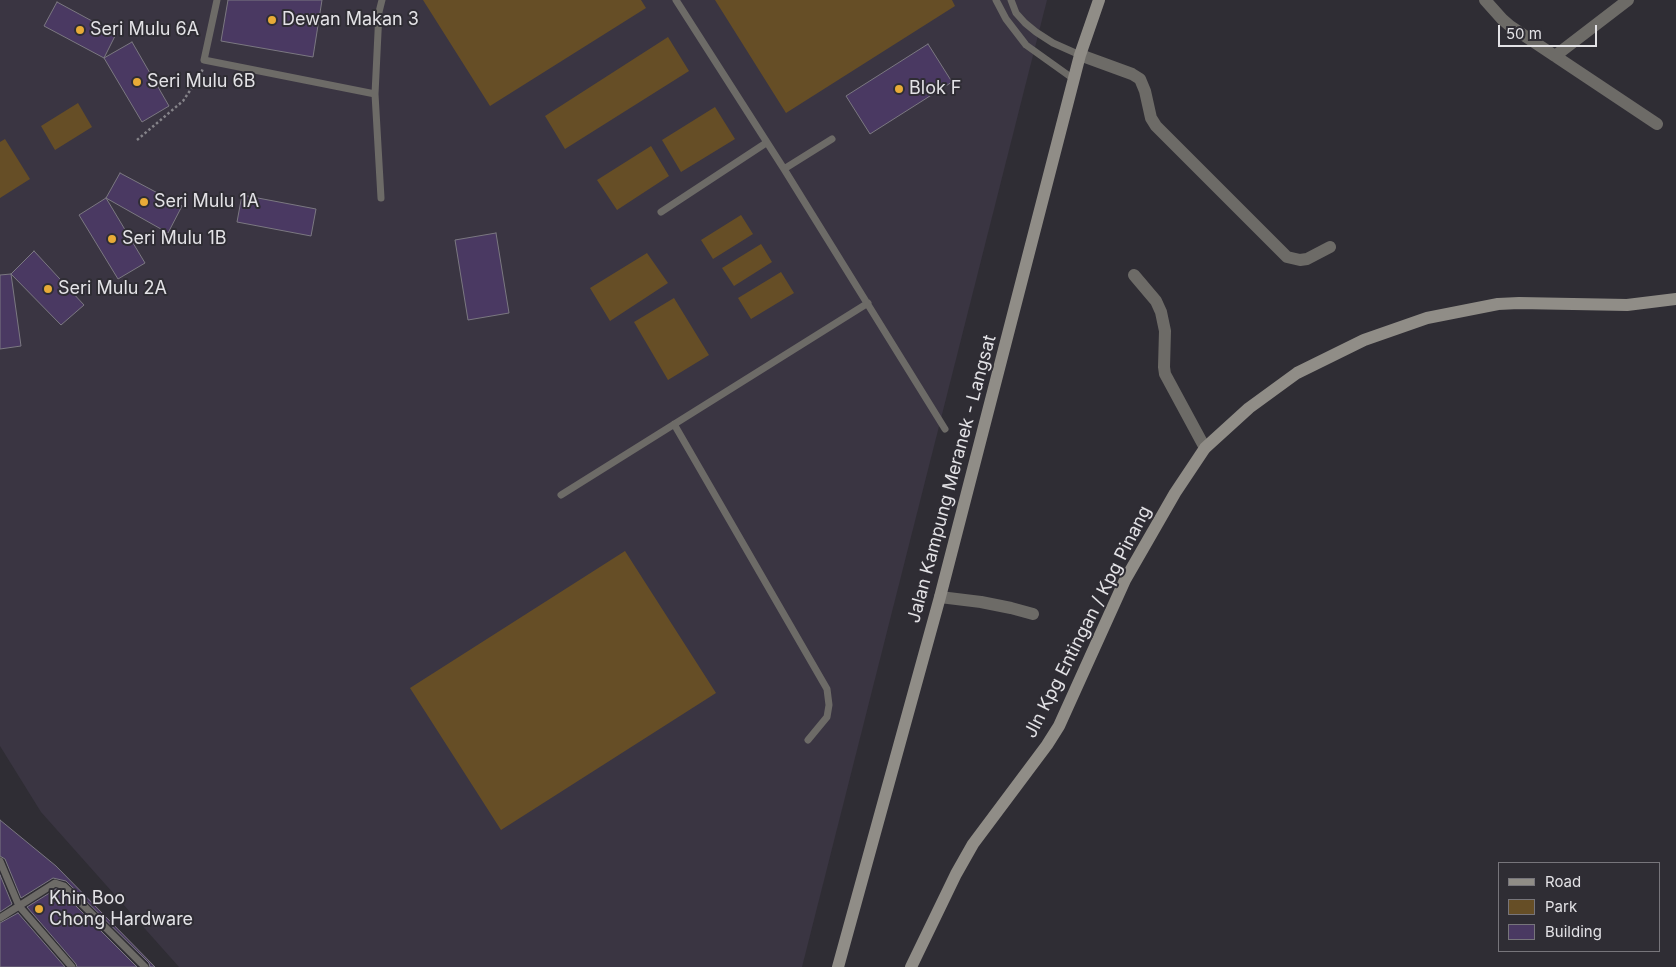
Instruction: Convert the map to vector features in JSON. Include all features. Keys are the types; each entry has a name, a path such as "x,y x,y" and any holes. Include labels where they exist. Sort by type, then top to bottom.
{"main road":[{"name":"Jalan Kampung Meranek - Langsat","path":"838,967 940,597 1080,55 1098,0"},
{"name":"Jln Kpg Entingan / Kpg Pinang","path":"911,967 956,874 973,844 1059,726 1125,580 1166,509 1205,448 1249,408 1297,372 1364,340 1427,318 1498,304 1627,305 1676,299"}],"street":[{"path":"1485,0 1510,26 1657,124"},
{"path":"1555,56 1628,0"},
{"path":"1080,55 1132,74 1140,79 1145,91 1151,118 1156,126 1287,257 1300,260 1307,259 1330,247"},
{"path":"1134,275 1156,301 1161,312 1165,330 1164,367 1166,374 1205,448"},
{"path":"940,597 981,602 1033,614"}],"lane":[{"path":"217,0 204,60 375,94"},
{"path":"381,198 375,94 379,12 382,0"},
{"path":"676,0 784,169 945,429"},
{"path":"996,0 1006,19 1026,45 1075,80"},
{"path":"1011,0 1016,13 1025,24 1053,43 1080,55"},
{"path":"784,169 832,139"},
{"path":"661,212 766,143"},
{"path":"561,495 868,303"},
{"path":"674,424 827,689 829,705 827,717 808,740"},
{"path":"0,861 19,906 72,967"},
{"path":"0,918 55,883 64,886 145,967"}],"path":[{"path":"138,140 183,101 202,74 204,60"}],"shaded area":[{"path":"0,0 1047,0 802,967 179,967 41,812 0,746"}],"green space":[{"path":"423,0 641,0 646,8 490,106"},
{"path":"715,0 952,0 955,6 786,113"},
{"path":"668,37 689,71 565,149 545,116"},
{"path":"78,103 92,127 55,150 41,126"},
{"path":"715,107 735,139 681,172 662,140"},
{"path":"5,139 30,179 0,198 0,142"},
{"path":"651,146 669,176 617,210 597,180"},
{"path":"741,215 753,234 713,259 701,240"},
{"path":"761,244 772,262 734,286 722,268"},
{"path":"647,253 668,283 610,321 590,288"},
{"path":"781,272 794,293 751,319 738,298"},
{"path":"674,298 709,355 668,380 634,322"},
{"path":"625,551 716,693 501,830 410,688"}],"building":[{"name":"Dewan Makan 3","path":"228,0 322,0 313,57 221,41"},
{"name":"Seri Mulu 6A","path":"57,2 116,34 104,58 44,26"},
{"name":"Seri Mulu 6B","path":"132,42 169,106 142,122 104,58"},
{"name":"Blok F","path":"928,44 952,82 870,134 846,96"},
{"name":"Seri Mulu 1A","path":"120,173 182,206 168,233 106,198"},
{"path":"242,195 316,209 311,236 237,222"},
{"name":"Seri Mulu 1B","path":"106,198 145,263 118,279 79,215"},
{"path":"496,233 509,313 468,320 455,240"},
{"name":"Seri Mulu 2A","path":"34,251 84,305 61,325 11,274"},
{"path":"11,274 21,346 0,349 0,275"},
{"path":"0,820 56,866 155,967 150,967 149,963 66,881 53,878 21,898 5,859 0,856"},
{"path":"0,875 12,904 0,912"},
{"path":"56,889 61,891 137,967 77,967 27,907"},
{"path":"18,913 65,967 0,967 0,923"}],"place":[{"name":"Dewan Makan 3","path":"272,20"},
{"name":"Seri Mulu 6A","path":"80,30"},
{"name":"Seri Mulu 6B","path":"137,82"},
{"name":"Blok F","path":"899,89"},
{"name":"Seri Mulu 1A","path":"144,202"},
{"name":"Seri Mulu 1B","path":"112,239"},
{"name":"Seri Mulu 2A","path":"48,289"},
{"name":"Khin Boo Chong Hardware","path":"39,909"}]}
